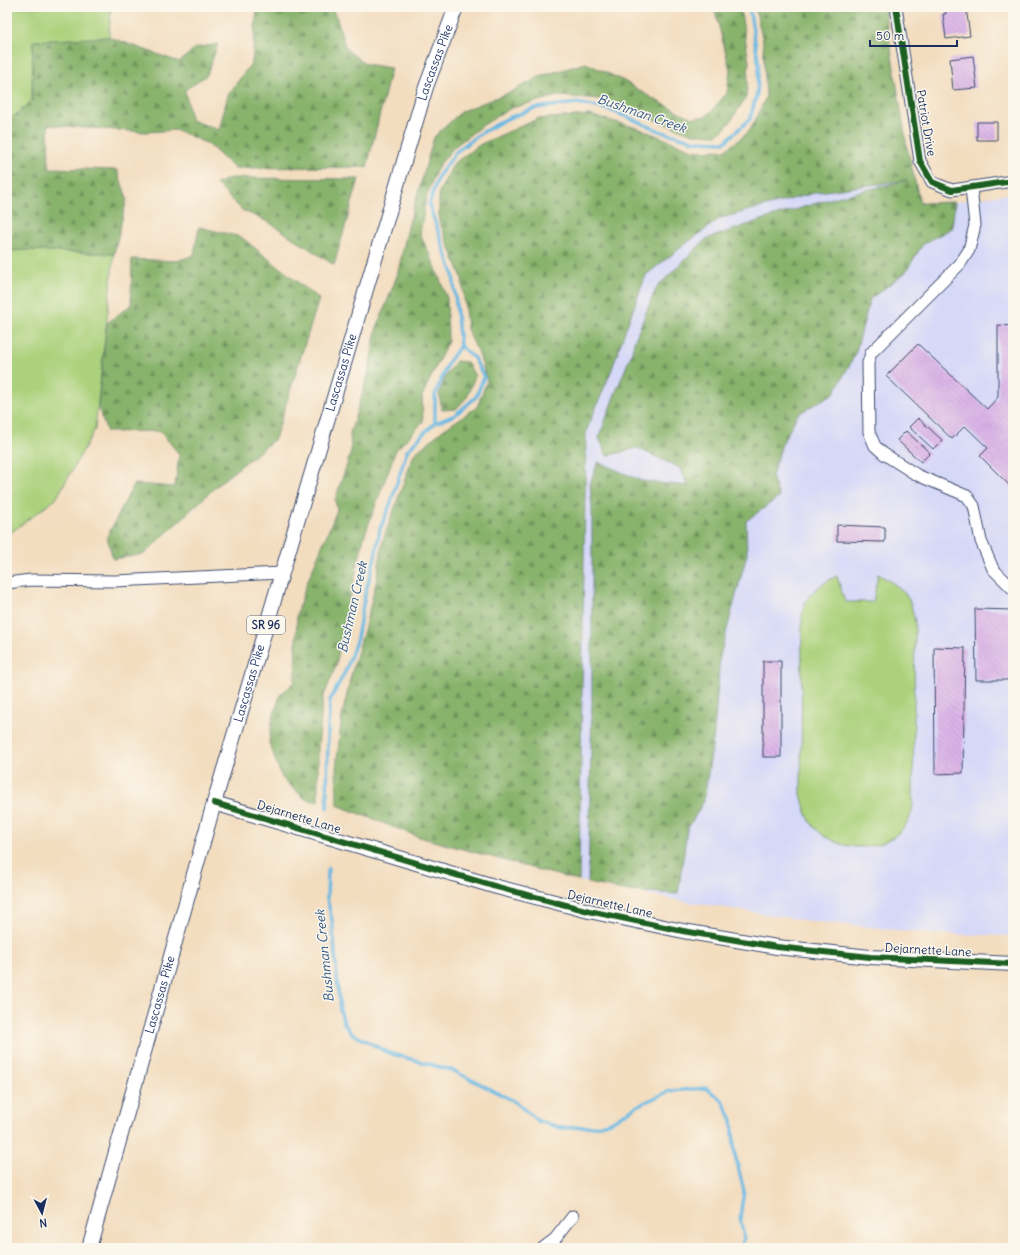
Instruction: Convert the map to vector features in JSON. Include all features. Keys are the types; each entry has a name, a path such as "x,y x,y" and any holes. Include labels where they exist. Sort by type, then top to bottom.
{"main road":[{"name":"Lascassas Pike","path":"89,1248 214,803 426,86 456,7"},
{"name":"Dejarnette Lane","path":"214,803 497,887 589,912 777,947 864,957 1013,964"}],"street":[{"name":"Patriot Drive","path":"896,7 920,161 932,182 952,190 1013,182"},
{"path":"971,188 975,225 969,250 960,264 871,353 868,363 869,432 875,446 884,454 916,475 967,496 974,506 981,541 993,569 1013,589"},
{"path":"7,583 31,580 115,581 282,573"},
{"path":"543,1248 555,1239 573,1216"}],"shaded area":[{"path":"638,128 695,151 725,150 744,136 907,147 920,203 955,202 1013,193 1013,936 938,934 810,921 682,901 579,881 587,411"}],"green space":[{"path":"7,7 111,7 109,37 33,42 32,101 7,122"},
{"path":"257,7 331,7 337,19 346,49 365,64 391,68 367,167 234,168 208,144 176,130 146,132 48,125 49,168 117,170 127,198 114,254 29,250 7,251 7,122 32,101 33,41 109,37 179,62 195,48 218,44 207,75 185,90 191,120 219,130 228,95 252,62"},
{"path":"714,7 740,7 749,62 746,97 729,124 717,135 693,134 601,99 558,96 511,108 480,127 454,147 437,168 426,198 420,234 435,266 447,298 448,341 422,396 423,422 396,450 364,537 336,666 323,698 318,746 318,802 305,799 282,778 269,742 272,721 280,695 295,682 297,613 306,585 337,510 335,500 351,452 350,433 368,375 376,330 397,276 408,227 434,137 462,111 511,92 541,76 586,63 624,81 655,100 692,118 707,116 727,93 730,70"},
{"path":"755,7 884,7 907,147 920,203 955,202 952,228 923,244 905,273 870,299 855,355 834,393 798,414 782,444 772,476 779,497 746,521 747,554 720,656 714,733 704,801 687,830 678,894 628,891 588,883 592,704 592,507 590,483 598,462 642,481 688,486 680,468 637,448 607,456 599,438 631,355 634,342 656,288 706,239 833,198 908,180 818,192 721,218 646,275 612,369 586,432 579,881 419,837 337,805 336,768 342,716 352,671 376,583 383,540 414,454 443,430 477,407 487,381 480,357 467,329 462,278 439,221 439,192 454,163 481,144 537,119 589,115 638,128 695,151 725,150 744,136 753,125 766,97 763,42"},
{"path":"230,178 359,179 334,265 270,223 242,210 216,184"},
{"path":"199,227 241,237 319,299 275,439 222,481 144,554 113,559 107,537 134,484 175,487 179,454 160,431 107,432 98,407 107,323 131,305 132,259 177,261 194,255"},
{"path":"29,250 114,254 95,429 56,499 7,534 7,251"},
{"path":"456,361 467,362 475,376 467,397 456,409 442,410 439,394 445,377"},
{"path":"878,574 887,579 903,592 911,605 915,622 913,806 909,820 900,831 890,839 877,845 864,847 838,843 826,837 815,828 808,816 801,794 802,612 809,596 822,584 837,576 845,602 873,602"}],"building":[{"path":"945,7 966,7 970,36 946,39 943,14 946,14"},
{"path":"973,56 977,88 953,90 950,59"},
{"path":"977,122 997,122 997,140 977,140"},
{"path":"998,325 1013,326 1013,489 980,456 988,448 965,426 952,439 886,376 918,344 987,409 998,397"},
{"path":"918,418 942,440 933,449 909,427"},
{"path":"906,431 930,453 921,462 897,440"},
{"path":"837,525 885,527 885,542 837,541"},
{"path":"975,609 1013,610 1013,680 976,680"},
{"path":"934,647 965,648 963,773 935,774"},
{"path":"763,661 781,661 781,757 763,757"}],"waterway":[{"name":"Bushman Creek","path":"327,808 328,726 330,700 346,670 357,638 365,594 375,557 380,529 390,505 407,451 435,423 435,395 448,363 460,346 453,274 429,205 438,177 456,152 478,135 506,119 535,108 577,103 607,109 662,132 695,141 725,142 750,119 757,93 759,65 749,7"},
{"name":"Bushman Creek","path":"435,423 455,415 476,397 484,377 474,358 460,346"},
{"name":"Bushman Creek","path":"328,868 327,899 332,920 340,1010 344,1023 351,1033 389,1053 454,1071 514,1101 538,1121 562,1128 597,1126 611,1122 637,1106 670,1091 706,1088 722,1100 732,1120 735,1155 744,1191 740,1217 744,1238 741,1248"}],"cycle path":[{"path":"896,7 920,161 932,182 952,190 1013,181"},
{"path":"214,803 497,887 589,911 683,931 777,947 870,957 1013,964"}]}
